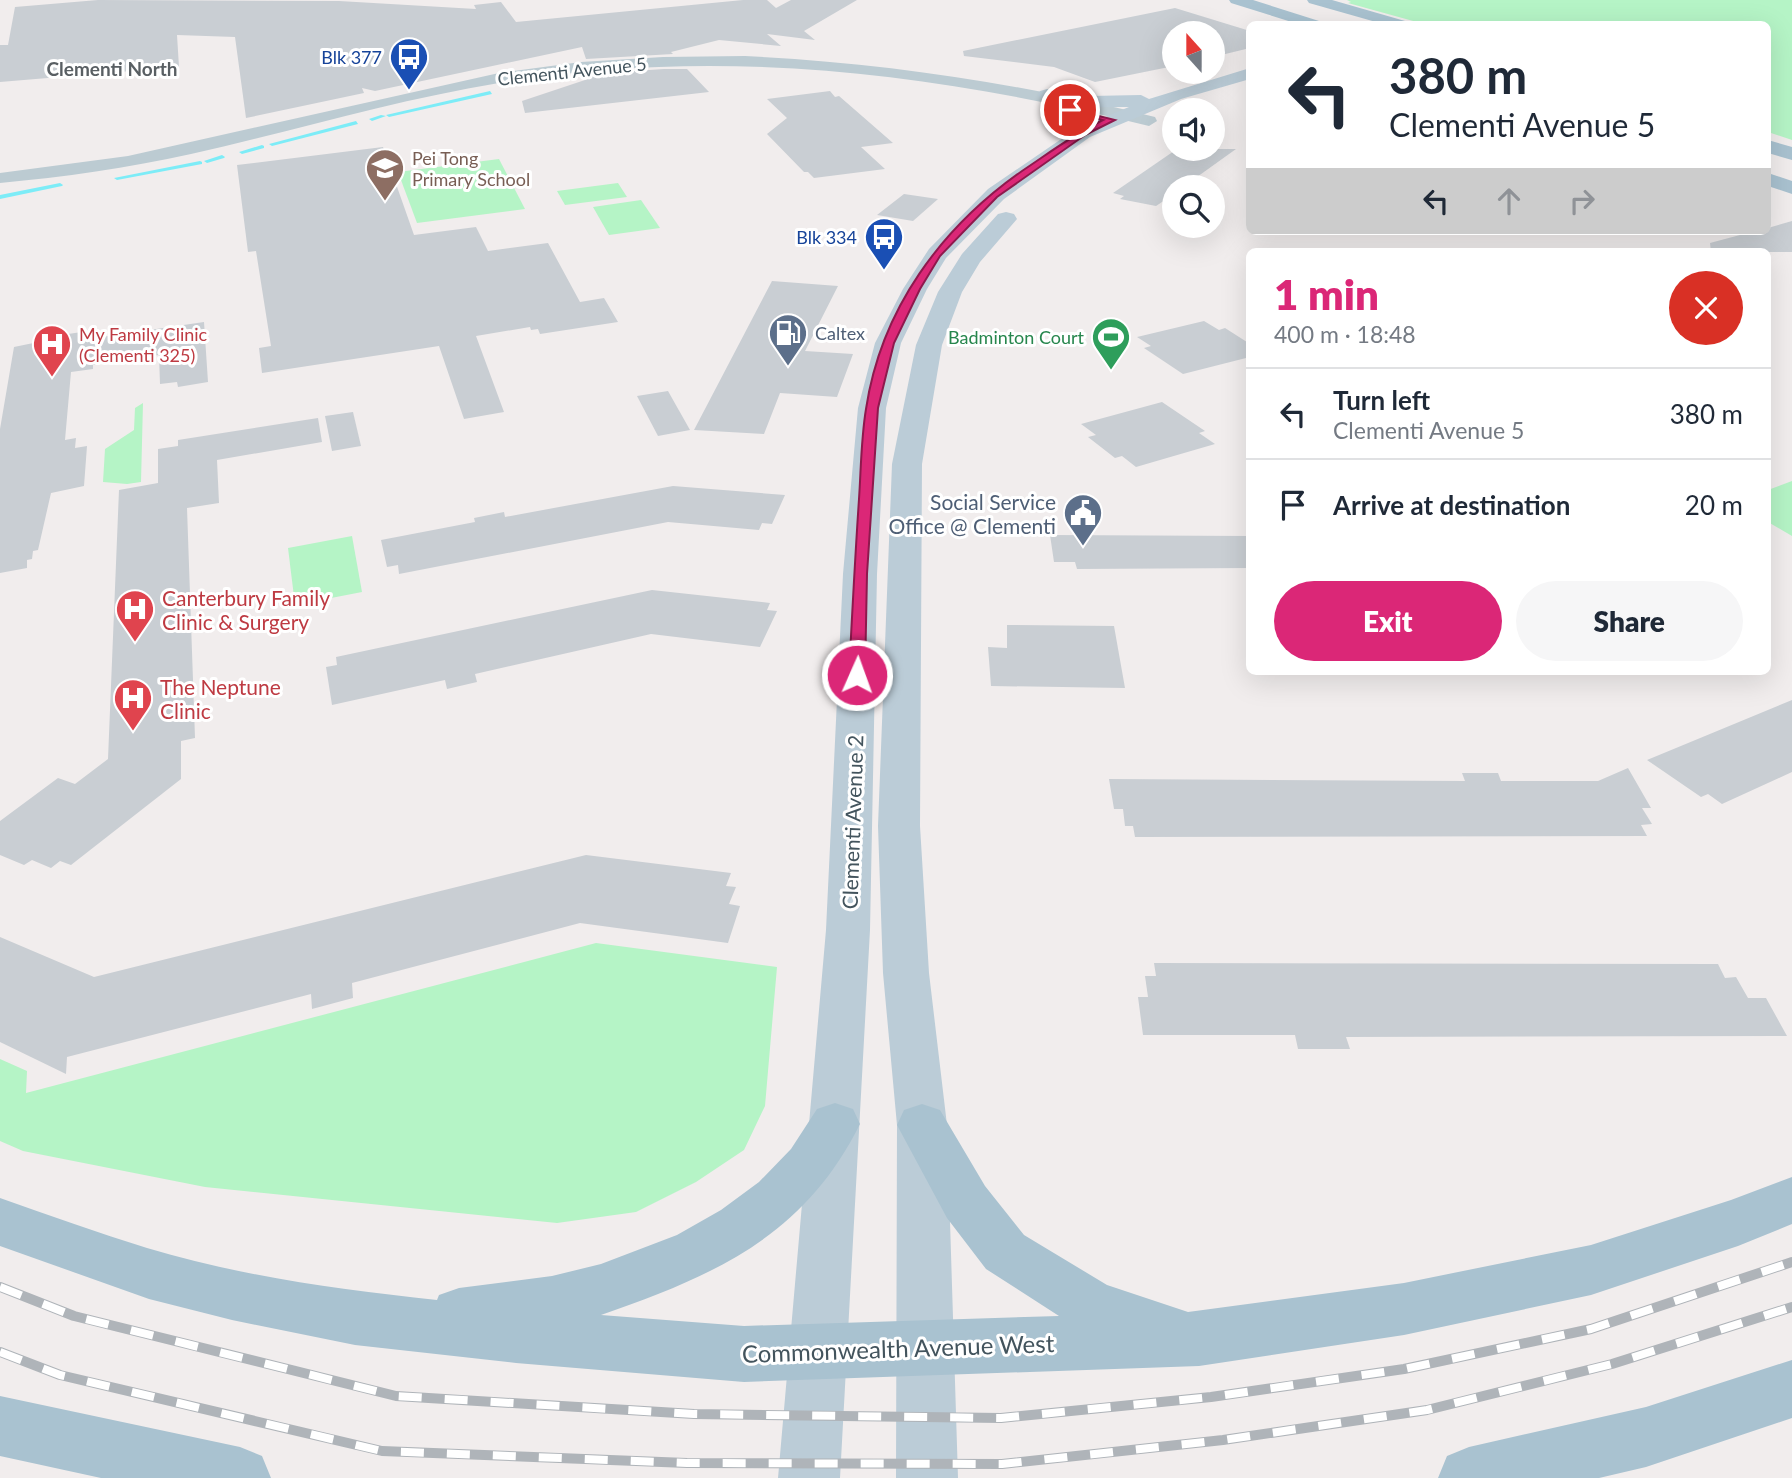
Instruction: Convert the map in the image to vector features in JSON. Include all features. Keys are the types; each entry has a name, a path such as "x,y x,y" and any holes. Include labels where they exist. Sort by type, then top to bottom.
{"main road":[{"path":"1237,0 1300,21"},
{"path":"1284,0 1357,21"},
{"path":"1315,0 1388,21"},
{"name":"Clementi Avenue 2","path":"809,1478 848,930 860,574 872,408 888,343 936,254 994,195 1059,163 1174,95 1246,74"},
{"name":"Clementi Avenue 2","path":"1102,146 1130,120 1246,85"},
{"path":"1046,100 1124,103 1174,95"},
{"path":"1046,100 1073,122 1059,163"},
{"path":"1771,147 1792,154"},
{"path":"1771,161 1792,169"},
{"name":"Clementi Avenue 2","path":"927,1478 922,1125 906,973 899,826 907,464 929,345 950,292 970,259 1059,163"},
{"path":"1771,180 1792,188"},
{"path":"355,1318 490,1313 596,1292 667,1266 726,1236 765,1208 808,1166 835,1124"},
{"path":"922,1125 966,1202 1005,1252 1093,1307 1199,1339"},
{"name":"Commonwealth Avenue West","path":"0,1222 149,1273 232,1294 355,1318 516,1336 744,1354 1199,1339 1404,1309 1591,1270 1738,1222 1792,1200"},
{"path":"1469,1478 1646,1437 1792,1389"},
{"path":"0,1426 240,1478"}],"street":[{"name":"Clementi Avenue 5","path":"4,183 178,153 499,78 634,63 719,60 822,63 896,71 1046,100 1130,120"}],"green space":[{"path":"1347,0 1792,0 1792,140 1771,133 1771,21 1413,21 1348,3 1351,2"},
{"path":"499,159 525,209 417,223 398,172"},
{"path":"618,183 627,197 565,205 557,191"},
{"path":"641,200 660,228 609,235 593,207"},
{"path":"143,403 141,482 103,482 105,449 134,430 135,408"},
{"path":"1792,481 1792,536 1771,524 1771,489"},
{"path":"352,536 362,592 295,605 288,548"},
{"path":"596,943 777,967 765,1106 744,1150 696,1182 636,1212 557,1223 205,1187 23,1151 0,1141 0,1059 27,1071 26,1093"}],"building":[{"path":"98,0 339,1 476,9 474,5 501,2 516,22 743,0 767,0 776,8 791,0 857,0 804,31 815,40 767,34 781,46 719,40 671,52 673,54 586,59 582,47 375,91 362,88 364,93 246,118 235,37 177,35 179,67 0,82 0,45 8,45 15,7"},
{"path":"1175,8 1217,21 1162,21 1162,68 1095,82 1054,67 964,56 963,51"},
{"path":"1225,23 1246,30 1246,49 1225,54"},
{"path":"687,69 709,92 525,113 522,101 591,78 590,74"},
{"path":"830,91 893,143 861,147 885,169 814,178 804,172 767,134 787,118 767,99"},
{"path":"383,147 414,235 476,227 488,251 548,243 580,302 604,298 618,322 540,334 538,329 531,330 530,327 476,336 504,412 464,419 439,346 262,373 259,348 271,346 256,251 248,252 237,165"},
{"path":"1225,149 1236,149 1225,157"},
{"path":"1162,159 1219,161 1200,175 1162,175 1162,202 1156,206 1120,199 1124,196 1113,193"},
{"path":"904,194 938,199 913,221 877,215"},
{"path":"1792,221 1792,252 1771,252 1771,248 1711,248 1710,243 1740,235 1771,235 1771,227"},
{"path":"772,281 838,286 805,351 853,354 837,397 780,393 764,434 694,430"},
{"path":"1204,321 1219,330 1225,328 1246,341 1246,358 1183,374 1144,348 1151,346 1137,337"},
{"path":"204,322 208,382 178,387 177,382 160,384 159,355 93,365 93,369 71,372 65,440 76,438 75,448 87,446 84,486 51,493 38,550 33,551 32,559 27,560 27,568 0,573 0,429 14,347 48,340 48,337 95,330 95,338"},
{"path":"668,391 690,430 658,436 637,396"},
{"path":"1162,402 1205,431 1199,433 1215,444 1136,467 1122,456 1115,458 1088,437 1096,435 1081,424"},
{"path":"353,412 361,446 332,451 325,416"},
{"path":"318,418 322,442 217,460 219,503 187,508 195,738 181,741 181,779 71,865 60,861 51,868 32,860 24,865 0,855 0,821 58,778 75,784 108,759 119,490 158,483 158,449 178,446 178,440"},
{"path":"673,486 785,495 772,524 762,523 759,530 668,522 399,574 398,565 387,567 381,540 475,522 474,518 504,512 505,517"},
{"path":"1050,535 1246,536 1246,568 1077,569 1075,562 1054,562"},
{"path":"652,590 770,603 767,610 777,611 760,647 651,634 475,674 477,682 447,689 445,680 332,705 326,667 337,665 336,657"},
{"path":"1007,625 1114,626 1125,688 991,686 988,647 1007,648"},
{"path":"1792,700 1792,772 1722,804 1708,794 1701,797 1647,760"},
{"path":"1628,768 1651,808 1642,808 1652,824 1641,825 1647,836 1135,837 1133,826 1125,826 1123,809 1114,809 1109,779 1465,781 1462,773 1498,773 1501,781 1598,781"},
{"path":"586,855 731,873 726,886 736,887 729,904 740,906 728,943 580,923 352,983 353,998 312,1009 311,994 67,1057 66,1074 0,1042 0,937 94,977"},
{"path":"1154,963 1718,964 1725,978 1736,977 1748,998 1766,998 1787,1036 1346,1037 1350,1049 1298,1049 1295,1035 1143,1035 1138,997 1148,997 1145,976 1156,976"}],"waterway":[{"path":"389,115 490,93"},
{"path":"372,119 383,116"},
{"path":"272,144 356,123"},
{"path":"242,152 262,147"},
{"path":"207,161 222,157"},
{"path":"117,178 200,163"},
{"path":"0,197 60,185"}],"railway":[{"path":"0,1287 74,1316 396,1396 694,1414 1001,1418 1211,1397 1404,1369 1591,1329 1792,1262"},
{"path":"0,1352 60,1375 382,1451 687,1463 1002,1464 1223,1440 1427,1410 1612,1364 1792,1307"}],"place":[{"name":"Blk 377","path":"409,91"},
{"name":"Pei Tong Primary School","path":"385,202"},
{"name":"Blk 334","path":"884,271"},
{"name":"Caltex","path":"788,367"},
{"name":"Badminton Court","path":"1111,371"},
{"name":"My Family Clinic (Clementi 325)","path":"52,378"},
{"name":"Social Service Office @ Clementi","path":"1083,547"},
{"name":"Canterbury Family Clinic & Surgery","path":"135,643"},
{"name":"The Neptune Clinic","path":"133,732"}],"district":[{"name":"Clementi North","path":"112,68"}],"route":[{"path":"857,675 860,574 872,408 888,343 936,254 994,195 1083,133 1111,120 1070,110"}]}
